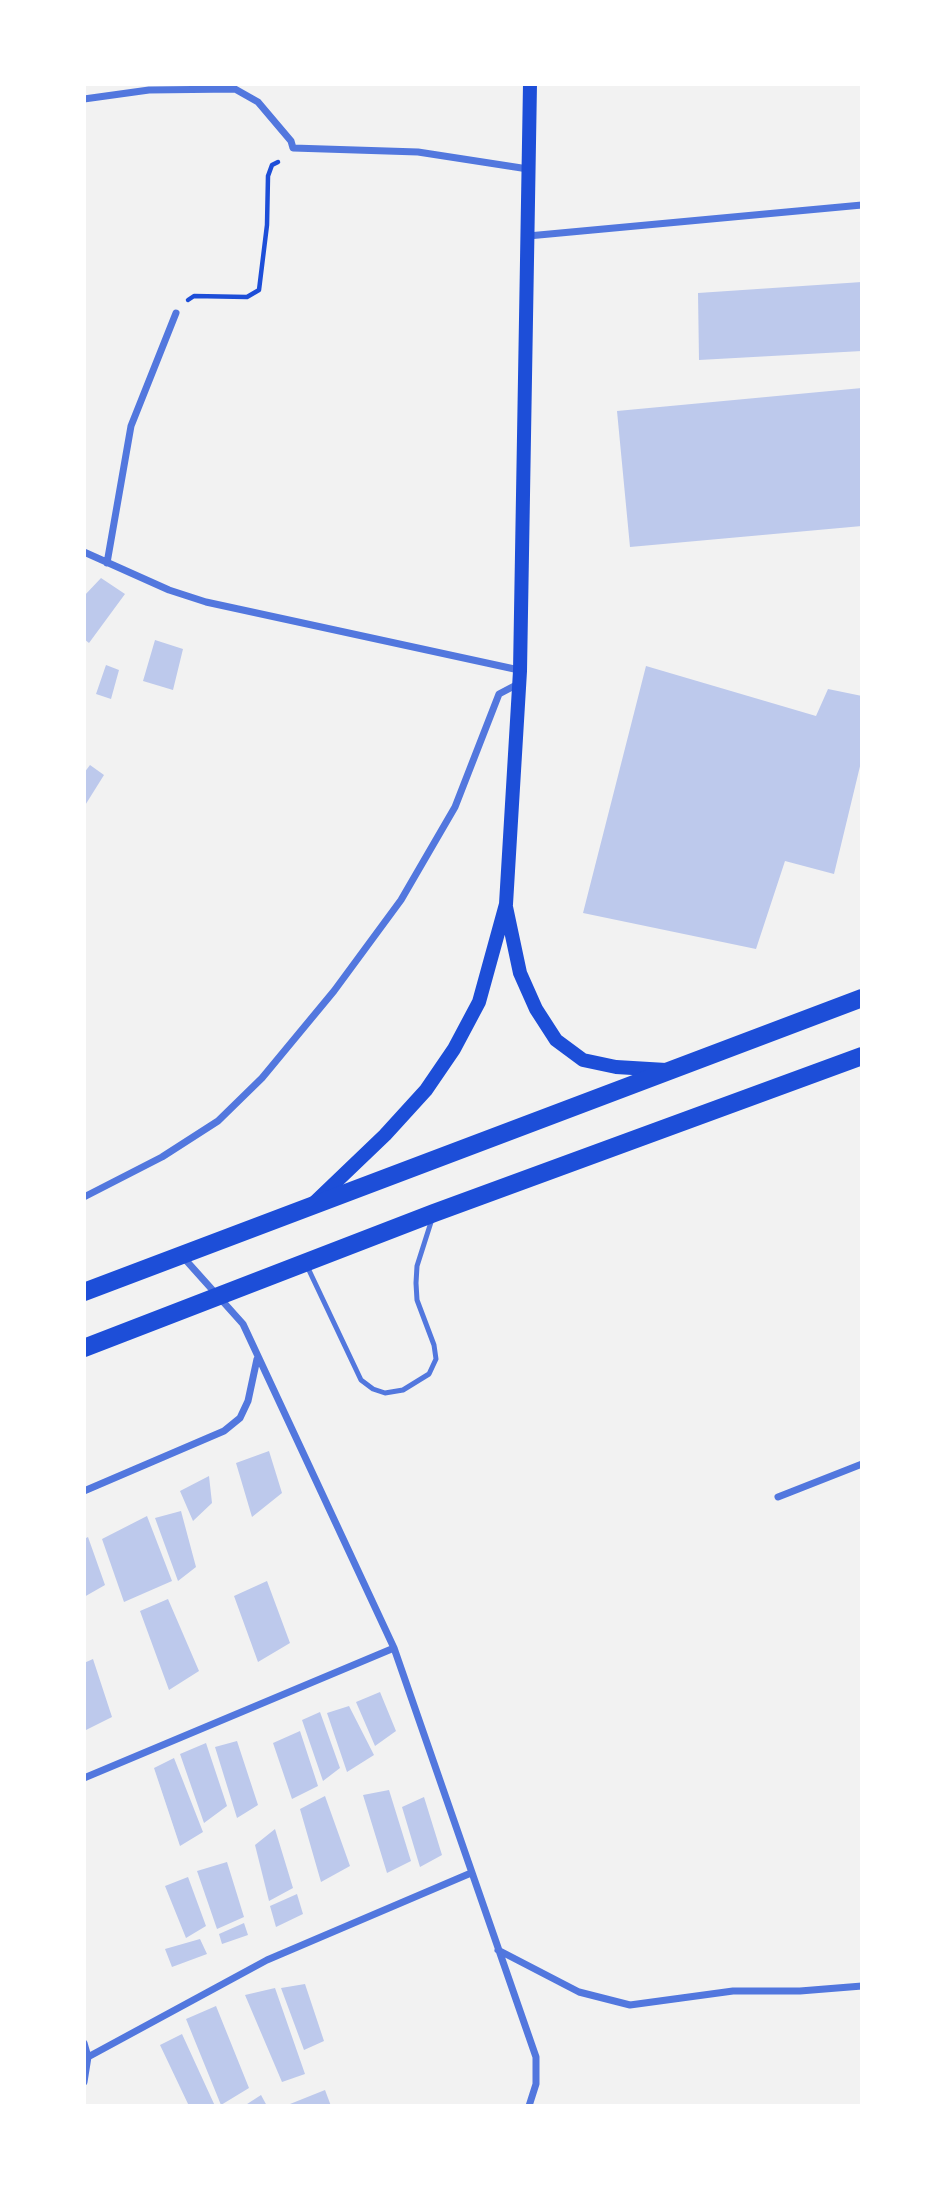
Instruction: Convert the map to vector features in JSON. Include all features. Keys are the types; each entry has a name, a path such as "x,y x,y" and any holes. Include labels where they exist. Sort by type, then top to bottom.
{"main road":[{"path":"313,1204 418,1099 454,1049 479,1002 506,904 520,677 530,84"},
{"path":"506,904 520,973 536,1009 556,1040 583,1060 616,1067 666,1070"},
{"path":"84,1292 666,1070 862,999"},
{"path":"84,1348 434,1213 862,1056"}],"street":[{"path":"84,99 149,87 234,89 258,102 293,148 418,152 527,169"},
{"path":"527,236 862,205"},
{"path":"107,563 131,426 176,313"},
{"path":"84,552 169,590 206,603 520,677"},
{"path":"84,1197 162,1157 218,1121 262,1078 334,991 401,900 454,807 499,694 520,677"},
{"path":"181,1254 243,1324 394,1648 536,2056 536,2084 530,2106"},
{"path":"84,1491 224,1431 240,1418 248,1401 257,1358"},
{"path":"778,1497 862,1464"},
{"path":"84,1778 394,1648"},
{"path":"88,2057 267,1960 471,1872"},
{"path":"498,1950 579,1992 630,2005 733,1991 800,1991 862,1986"},
{"path":"84,2043 88,2057 84,2082"}],"lane":[{"path":"305,1264 361,1380 373,1390 385,1393 403,1390 429,1374 436,1359 434,1345 417,1300 416,1283 417,1266 434,1213"}],"path":[{"path":"176,313 181,304 194,296 247,297 259,290 267,225 268,176 272,165 287,160 293,148"}],"building":[{"path":"862,282 862,351 699,360 698,293"},
{"path":"862,388 862,526 630,547 617,411"},
{"path":"101,578 125,594 89,643 84,639 84,596"},
{"path":"155,640 183,649 173,690 143,681"},
{"path":"106,665 119,670 111,699 96,694"},
{"path":"646,666 816,716 828,689 862,696 862,758 834,874 785,861 756,949 583,913"},
{"path":"90,765 104,775 84,807 84,773"},
{"path":"269,1451 282,1493 252,1517 236,1463"},
{"path":"209,1476 212,1503 193,1521 180,1491"},
{"path":"181,1511 196,1567 178,1581 155,1518"},
{"path":"147,1516 172,1581 124,1602 102,1539"},
{"path":"88,1537 105,1585 84,1597 84,1539"},
{"path":"267,1581 290,1643 258,1662 234,1596"},
{"path":"168,1599 199,1671 169,1690 140,1611"},
{"path":"93,1659 112,1717 84,1731 84,1663"},
{"path":"380,1692 396,1731 375,1746 356,1702"},
{"path":"349,1706 374,1755 347,1772 327,1713"},
{"path":"320,1712 340,1768 323,1781 302,1720"},
{"path":"300,1731 318,1786 292,1799 273,1743"},
{"path":"237,1741 258,1805 237,1818 215,1747"},
{"path":"206,1743 227,1806 204,1823 180,1754"},
{"path":"174,1758 203,1832 180,1846 154,1768"},
{"path":"389,1790 411,1861 387,1873 363,1795"},
{"path":"325,1796 350,1866 321,1882 300,1809"},
{"path":"424,1797 442,1855 420,1867 402,1807"},
{"path":"275,1829 293,1888 269,1901 255,1845"},
{"path":"227,1862 244,1917 217,1929 197,1871"},
{"path":"188,1877 206,1926 186,1938 165,1886"},
{"path":"297,1894 303,1914 276,1927 270,1906"},
{"path":"244,1923 248,1935 222,1944 219,1934"},
{"path":"200,1939 207,1954 172,1967 165,1949"},
{"path":"305,1984 324,2041 304,2050 281,1988"},
{"path":"275,1988 305,2074 282,2082 245,1995"},
{"path":"216,2006 249,2088 221,2105 186,2019"},
{"path":"182,2034 215,2106 189,2106 160,2045"},
{"path":"325,2090 331,2106 285,2106"},
{"path":"261,2095 267,2106 244,2106"}]}
